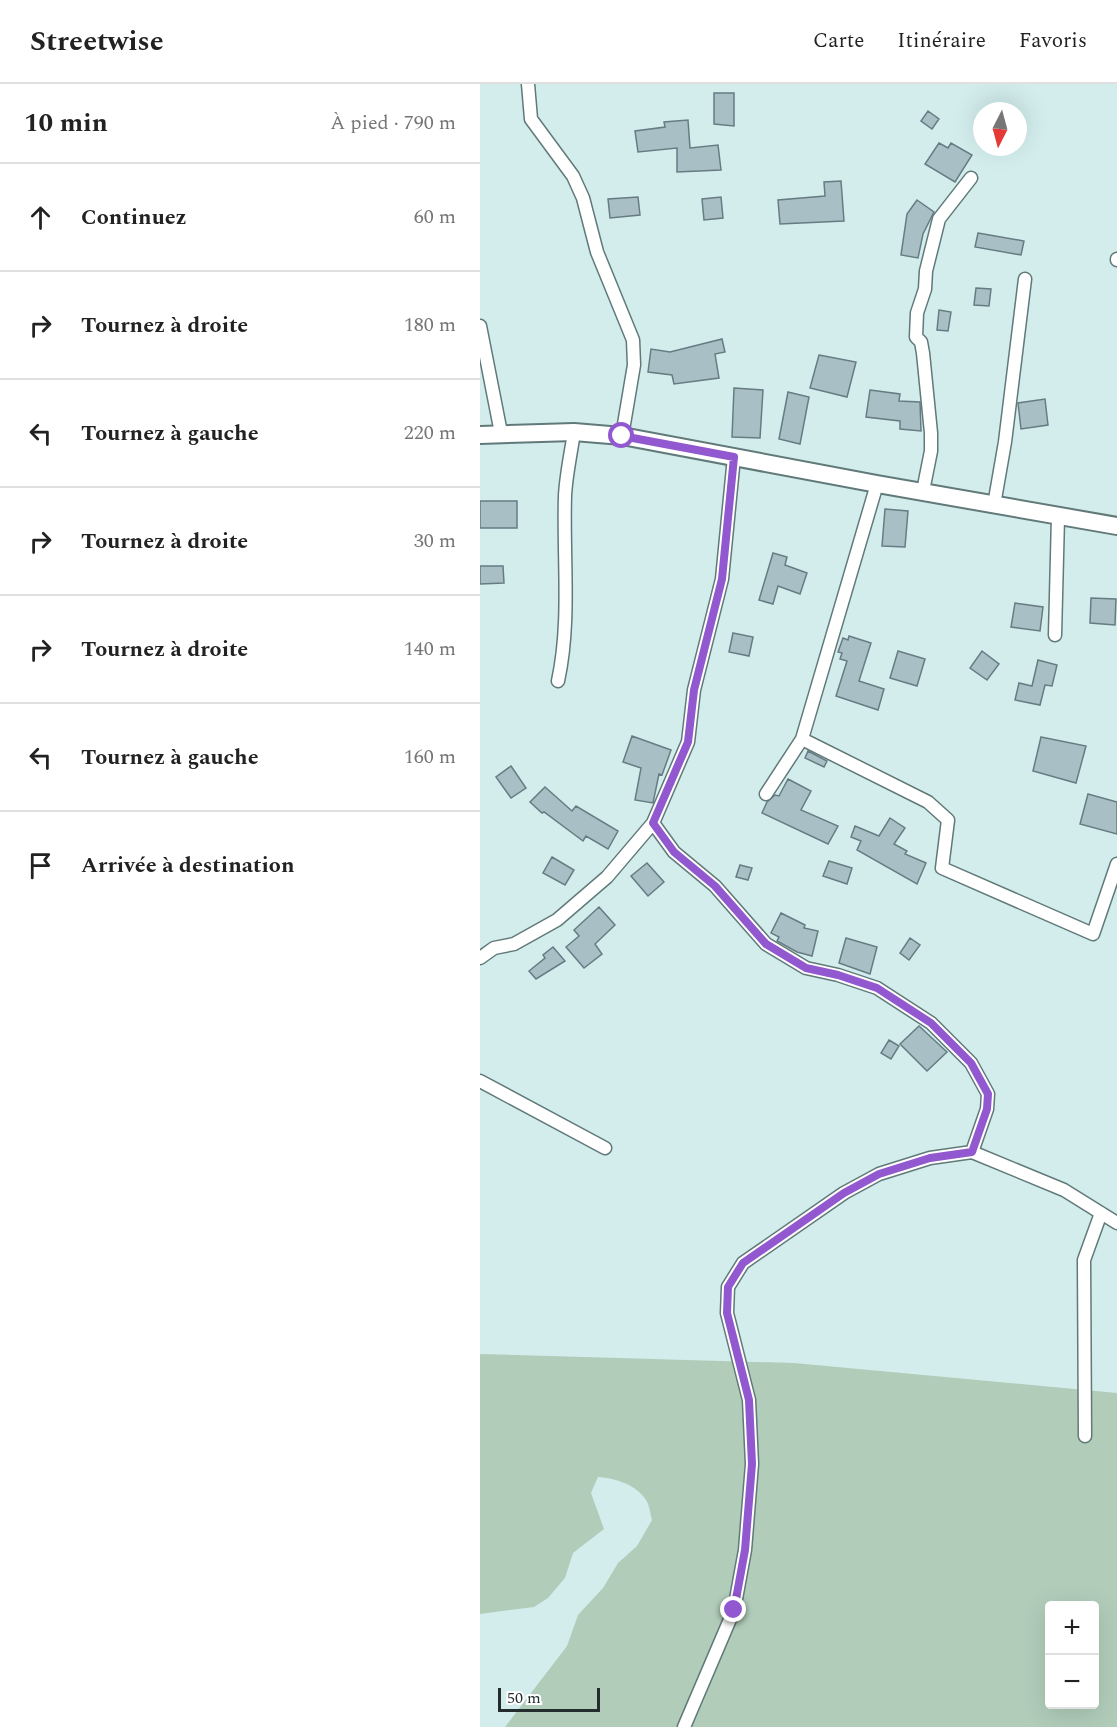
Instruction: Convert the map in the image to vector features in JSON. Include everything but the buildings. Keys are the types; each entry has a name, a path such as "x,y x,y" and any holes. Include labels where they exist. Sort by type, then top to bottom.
{"street":[{"path":"528,84 531,119 573,176 583,198 597,252 633,340 634,365 622,436"},
{"path":"923,491 931,451 931,433 923,353 921,342 916,337 917,313 925,289 926,271 939,219 971,178"},
{"path":"994,505 1005,442 1025,279"},
{"path":"480,326 501,433"},
{"path":"558,681 562,661 566,580 565,495 574,432"},
{"path":"480,435 574,432 622,436 1058,517 1117,525"},
{"path":"480,958 494,948 514,944 557,920 607,877 653,823 688,742 694,690 722,579 734,457"},
{"path":"766,794 802,739 877,484"},
{"path":"1055,635 1058,517"},
{"path":"802,739 928,802 948,820 942,868 1094,934 1117,864"},
{"path":"653,823 674,852 715,886 766,944 806,968 838,975 877,988 931,1023 963,1055 982,1081 988,1094 987,1109 972,1152"},
{"path":"480,1081 605,1148"},
{"path":"684,1727 734,1610 745,1550 752,1464 749,1400 727,1313 728,1287 743,1263 852,1188 879,1174 930,1158 972,1152 1064,1190 1117,1223"},
{"path":"1085,1436 1084,1260 1101,1213"}],"green space":[{"path":"480,1354 794,1363 1117,1393 1117,1727 505,1727 567,1646 578,1615 603,1588 618,1563 637,1546 652,1520 647,1502 637,1490 625,1483 605,1478 598,1477 591,1493 604,1529 573,1553 565,1578 548,1598 534,1607 480,1614"}],"route":[{"path":"622,436 734,457 722,579 711,630 694,690 688,742 653,823 674,852 715,886 766,944 784,957 806,968 838,975 877,988 931,1023 971,1063 988,1094 987,1109 972,1152 930,1158 879,1174 844,1193 743,1263 728,1287 727,1313 749,1400 752,1464 745,1550 734,1610"}]}
